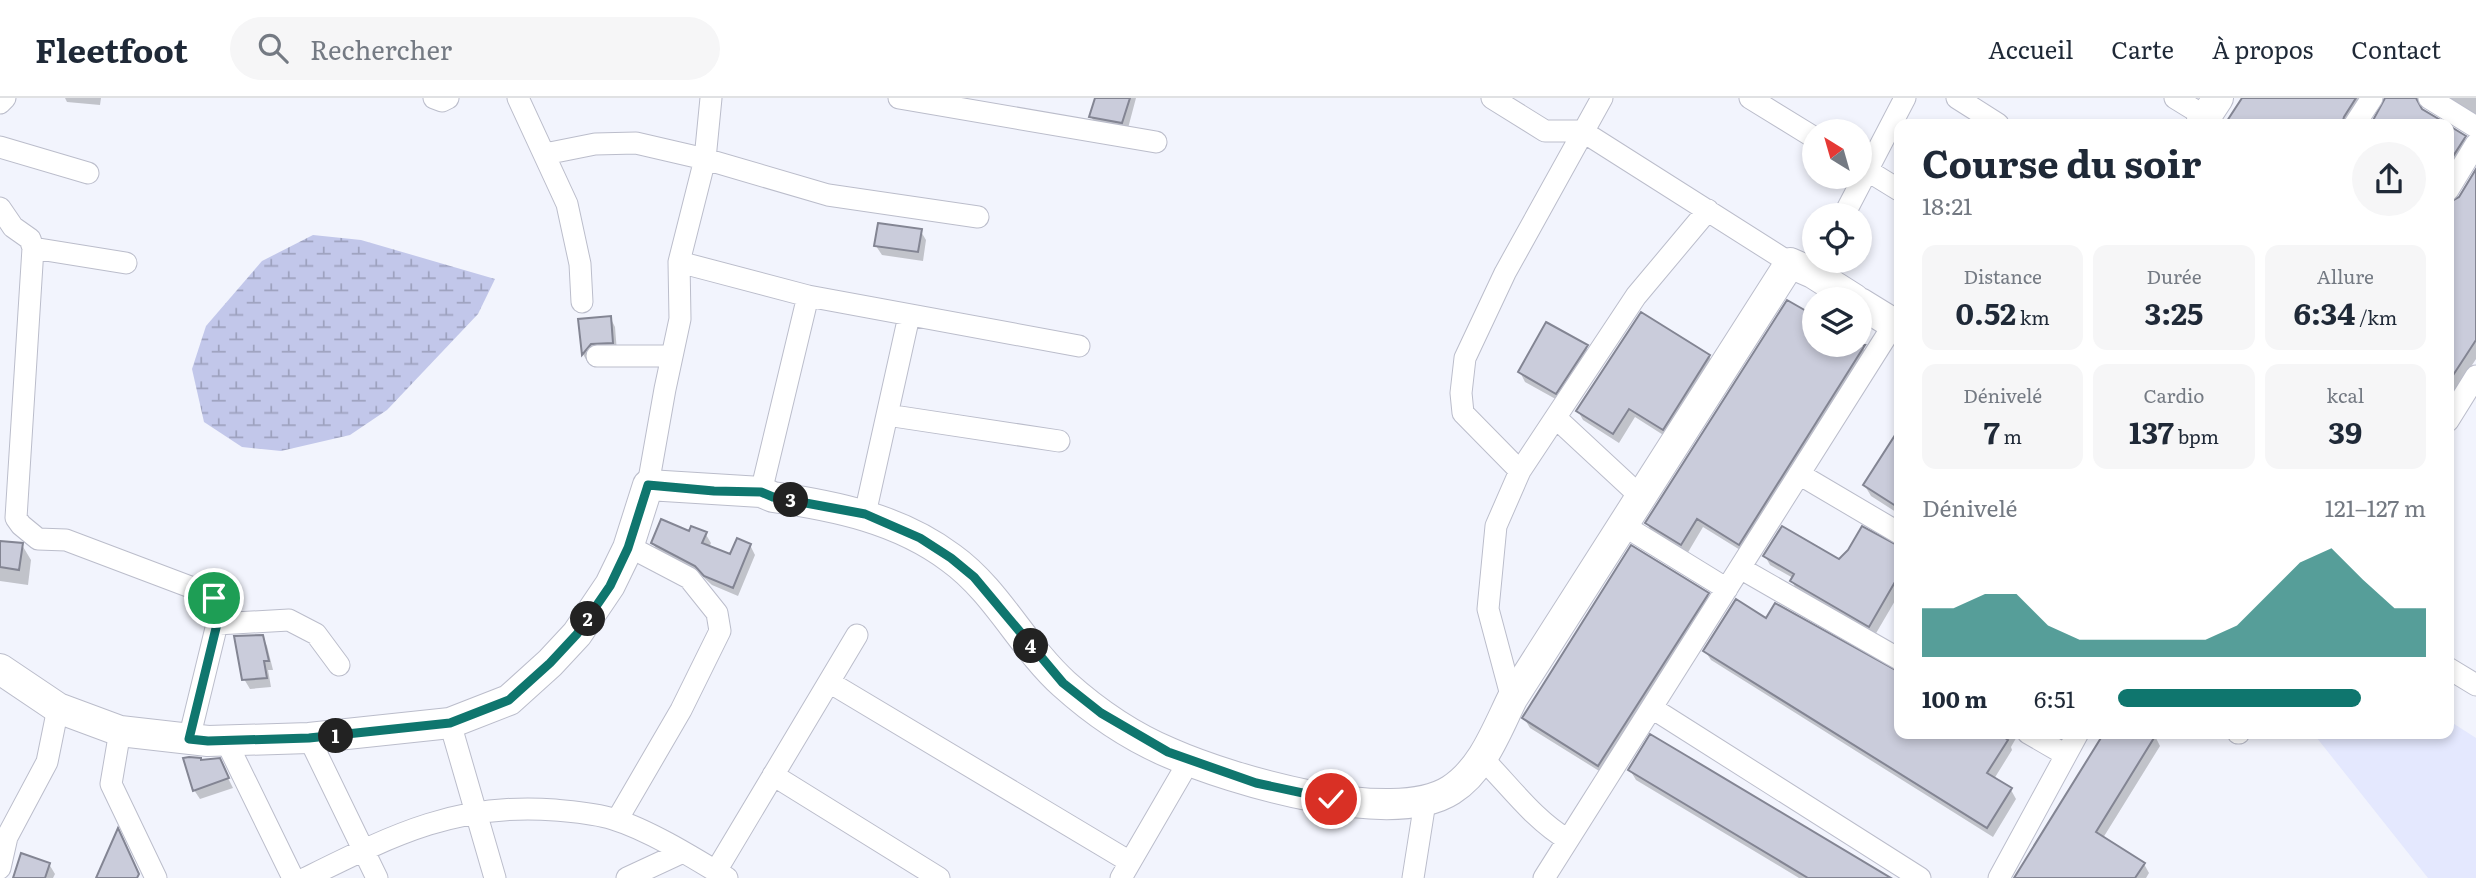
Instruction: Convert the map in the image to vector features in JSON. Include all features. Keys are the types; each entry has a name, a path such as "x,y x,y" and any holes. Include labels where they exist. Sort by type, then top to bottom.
{"street":[{"path":"0,103 5,98"},
{"path":"434,98 442,101 448,98"},
{"path":"518,98 567,204 580,264 582,302"},
{"path":"0,669 58,708 120,731 189,739 226,741 309,738 450,723 509,700 577,634 610,586 628,546 648,485 680,319 680,262 705,159 711,98"},
{"path":"900,98 1156,142"},
{"path":"1492,98 1545,131 1582,131 1708,210 1802,263"},
{"path":"1520,471 1463,414 1461,393 1465,358 1505,273 1602,98"},
{"path":"1750,98 1802,130"},
{"path":"1872,154 1905,98"},
{"path":"1957,98 1990,119"},
{"path":"2175,98 2208,113"},
{"path":"2358,119 2372,98"},
{"path":"2429,98 2476,127"},
{"path":"545,154 595,144 636,143 705,159 828,195 978,217"},
{"path":"2454,180 2476,144"},
{"path":"0,148 88,173"},
{"path":"1872,173 1894,187"},
{"path":"0,208 13,227 30,239 33,248 16,518 38,540 66,540 214,598 217,624 189,739"},
{"path":"1512,699 1488,609 1496,526 1520,471 1636,296 1708,210"},
{"path":"33,248 126,263"},
{"path":"680,262 808,296 1079,346"},
{"path":"648,485 761,492 773,497 865,514 920,538 951,558 974,577 1063,683 1101,713 1168,752 1256,783 1331,799 1395,806 1425,802 1449,791 1465,779 1482,758 1512,699 1640,496 1802,273"},
{"path":"1817,273 1837,287"},
{"path":"761,492 808,296"},
{"path":"1872,311 1894,325"},
{"path":"865,514 909,316"},
{"path":"1544,878 1799,474 1894,329"},
{"path":"597,356 672,356"},
{"path":"2454,410 2467,385"},
{"path":"887,415 1059,441"},
{"path":"1556,418 1640,496"},
{"path":"1799,474 1894,530"},
{"path":"1623,525 1727,589"},
{"path":"617,820 681,710 720,631 717,613 689,578 628,546"},
{"path":"1740,568 1894,656"},
{"path":"217,624 289,620 316,634 339,665"},
{"path":"306,878 416,827 476,811 520,807 593,813 617,820 683,852 721,875 773,775 857,635"},
{"path":"2454,672 2476,685"},
{"path":"829,682 1125,870 1189,761"},
{"path":"0,867 7,837 47,762 58,708"},
{"path":"1652,708 1920,878"},
{"path":"450,723 495,878"},
{"path":"120,731 111,784 156,878"},
{"path":"309,738 377,878"},
{"path":"2038,739 2066,755"},
{"path":"1998,878 2075,739"},
{"path":"226,741 293,878"},
{"path":"1482,758 1536,816 1551,830 1568,839"},
{"path":"773,775 939,878"},
{"path":"1413,878 1425,802"},
{"path":"1398,878 1419,841"},
{"path":"627,878 683,852"}],"shaded area":[{"path":"2454,724 2476,738 2476,878 2428,878 2318,739 2454,739"}],"green space":[{"path":"313,235 361,240 495,279 478,314 387,410 350,435 281,451 242,447 204,422 192,369 206,326 262,261"}],"building":[{"path":"1095,98 1130,98 1122,123 1089,117"},
{"path":"2242,98 2356,98 2343,119 2228,119"},
{"path":"2385,98 2416,98 2422,109 2439,119 2374,119"},
{"path":"2454,129 2466,136 2454,155"},
{"path":"2476,169 2476,340 2454,374 2454,200 2459,197"},
{"path":"878,223 922,229 918,252 874,246"},
{"path":"1787,300 1802,309 1802,357 1857,357 1739,545 1697,519 1681,545 1645,523"},
{"path":"1641,312 1710,355 1663,430 1629,409 1613,434 1576,411"},
{"path":"611,316 613,343 591,344 582,355 578,319"},
{"path":"1546,322 1588,345 1556,394 1518,372"},
{"path":"1894,437 1894,505 1863,485"},
{"path":"661,519 689,531 691,526 707,532 702,543 730,554 737,538 751,544 733,588 704,576 695,566 651,543"},
{"path":"1782,526 1839,559 1848,550 1862,526 1894,543 1894,584 1869,627 1790,581 1794,574 1763,556"},
{"path":"0,541 23,543 19,570 0,567"},
{"path":"1631,545 1709,593 1598,766 1522,718"},
{"path":"1736,599 1766,618 1775,603 1894,669 1894,739 2008,740 1987,773 2012,788 1987,828 1703,651"},
{"path":"263,635 269,661 264,661 267,678 242,680 234,636"},
{"path":"1650,734 1891,878 1808,878 1628,770"},
{"path":"2100,739 2153,739 2096,832 2145,863 2135,878 2014,878"},
{"path":"183,758 201,760 220,758 229,778 193,791"},
{"path":"118,828 139,874 137,878 96,878"},
{"path":"21,853 50,863 45,878 13,878"}],"route":[{"path":"214,598 217,624 189,739 208,741 309,738 450,723 509,700 577,634 610,586 628,548 648,485 761,492 773,497 865,514 920,538 951,558 974,577 1063,683 1101,713 1136,735 1168,752 1209,768 1256,783 1331,799"}]}
